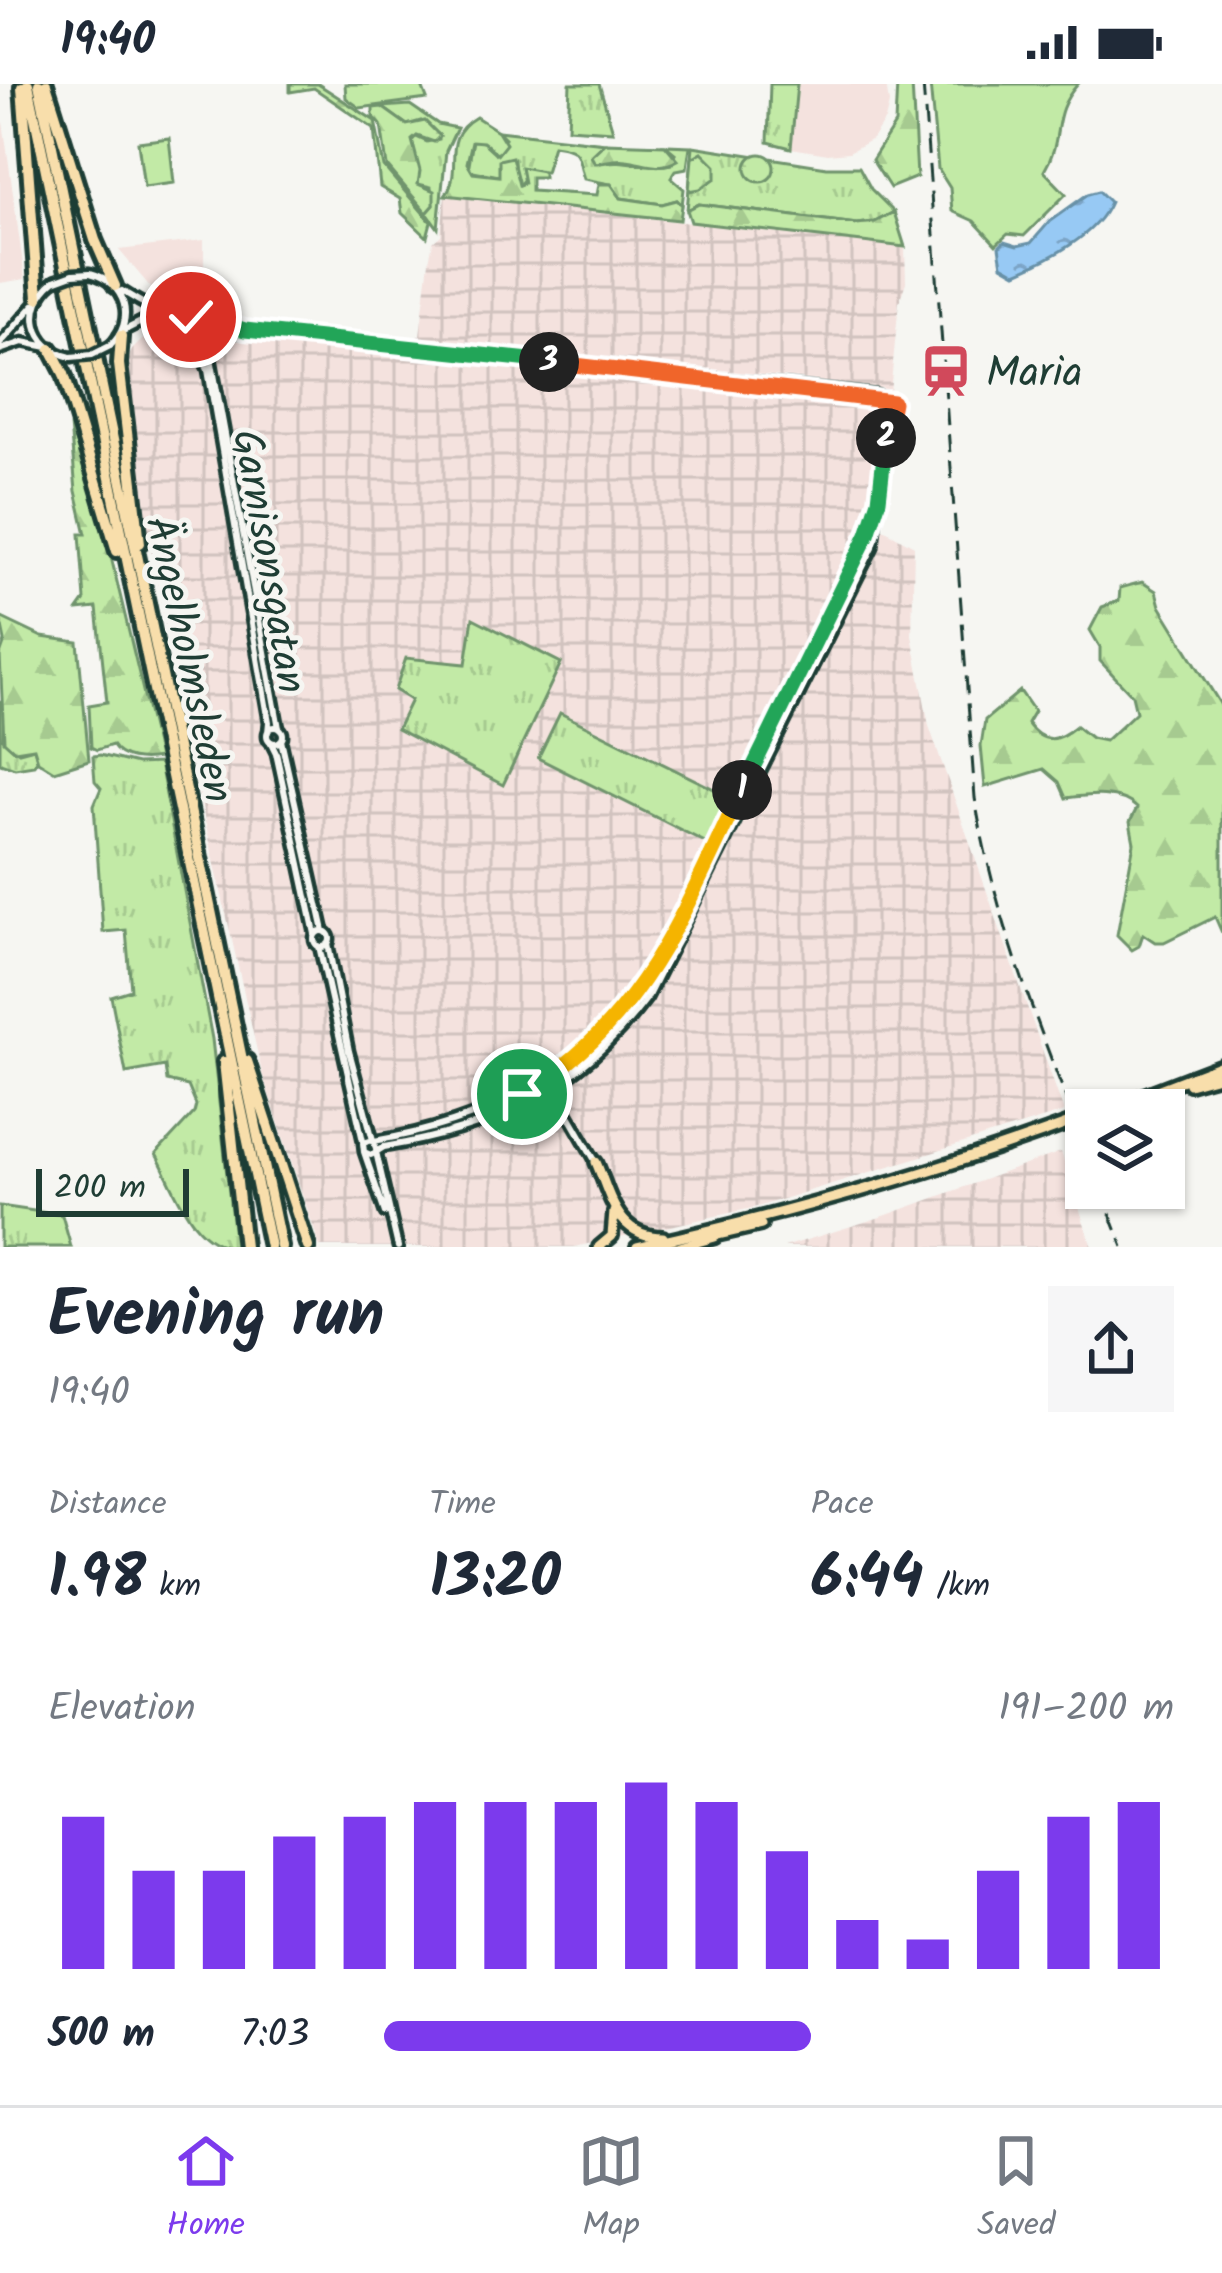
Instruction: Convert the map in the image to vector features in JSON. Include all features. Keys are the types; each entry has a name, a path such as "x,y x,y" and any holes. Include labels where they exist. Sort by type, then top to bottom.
{"highway":[{"path":"25,84 37,300"},
{"name":"Ängelholmsleden","path":"25,84 269,1247"},
{"path":"43,84 95,240 117,287"},
{"name":"Ängelholmsleden","path":"43,84 280,1247"},
{"path":"122,333 119,364 146,606"},
{"path":"50,348 64,374 142,641"},
{"path":"217,948 265,1119 308,1247"},
{"path":"221,1017 244,1247"}],"main road":[{"path":"1176,1089 1222,1070"},
{"path":"1166,1089 1222,1070"},
{"path":"637,1247 917,1175 1065,1127"},
{"path":"680,1247 920,1180 1065,1128"},
{"path":"596,1162 626,1226 644,1235 704,1232"},
{"path":"599,1247 614,1231 614,1207"},
{"path":"667,1247 727,1233"}],"street":[{"path":"0,346 54,281 90,274 156,311 178,317 206,313 245,330 893,402 873,548 662,974 607,1047 554,1088 491,1120 376,1151 364,1148"},
{"path":"117,287 125,308 122,333"},
{"path":"37,300 35,324 50,348"},
{"path":"191,333 189,323 196,314"},
{"path":"0,346 22,342 71,357 92,356 146,319 158,318 180,324 199,338 245,330"},
{"path":"212,335 214,319"},
{"name":"Garnisonsgatan","path":"191,333 208,370 269,737 320,933"},
{"name":"Garnisonsgatan","path":"212,335 209,347 239,526 320,933 314,941 323,945"},
{"path":"890,439 898,429 891,413"},
{"path":"364,1148 374,1140 490,1109 548,1079 601,1037 654,967 868,534 879,500"},
{"name":"Garnisonsgatan","path":"269,737 279,728"},
{"name":"Garnisonsgatan","path":"269,737 281,740"},
{"name":"Garnisonsgatan","path":"320,933 329,937 323,945 364,1148 397,1243"},
{"name":"Garnisonsgatan","path":"323,945 397,1243"},
{"path":"548,1079 596,1162"}],"shaded area":[{"path":"797,84 886,84 885,120 872,139 849,152 791,148"},
{"path":"0,100 25,279 0,283"},
{"path":"445,195 905,247 906,282 899,302 877,525 914,546 912,635 929,726 1064,1112 757,1207 574,1247 320,1247 262,1073 192,763 142,501 127,361 151,331 169,329 187,342 207,345 217,339 227,320 413,340 420,335 429,261 433,242 441,235"},
{"path":"204,240 204,301 169,297 152,289 119,250"},
{"path":"1061,1152 1065,1209 1080,1209 1092,1247 784,1247"}],"green space":[{"path":"290,84 318,84 375,121 384,167 431,222 427,237 402,213 400,199 380,187 374,129 314,88 290,92"},
{"path":"345,84 421,84 427,99 360,108 346,98"},
{"path":"570,84 599,84 613,131 568,128"},
{"path":"770,84 797,84 791,148 768,142"},
{"path":"897,84 912,84 917,177 890,188 872,160 895,124"},
{"path":"930,84 1078,84 1063,106 1044,171 1066,194 1024,236 1008,234 996,245 974,221 952,211 950,188 938,169"},
{"path":"410,105 438,124 457,128 446,151 438,228 427,213 434,205 431,187 418,184 412,147 414,136 427,142 439,135 421,121 407,125 382,107"},
{"path":"382,107 407,125 425,121 440,136 434,142 417,136 412,140 420,171 418,184 434,191 434,205 427,213 387,166 381,125 373,116 373,108"},
{"path":"476,117 498,131 506,144 498,154 483,142 472,141 467,163 473,173 499,176 499,160 512,157 519,185 524,183 521,167 543,171 543,177 531,177 531,191 597,195 599,184 611,184 621,198 662,204 677,200 682,205 680,220 445,195 451,185 458,135"},
{"path":"498,131 605,143 596,152 600,163 672,164 676,154 665,145 690,146 687,168 676,170 671,178 684,189 682,205 677,200 662,204 621,198 611,184 584,179 574,151 553,145 545,172 531,171 519,185 514,160 499,176 468,170 473,140 495,153 505,138"},
{"path":"169,138 174,183 144,187 138,142"},
{"path":"605,143 665,145 678,160 659,166 623,160 595,163 591,156"},
{"path":"693,146 827,167 859,167 871,189 894,212 875,222 857,224 699,204 687,210"},
{"path":"702,152 716,166 716,178 689,191 692,158"},
{"path":"760,154 770,158 774,168 770,178 760,182 750,178 746,168 750,158"},
{"path":"699,204 857,224 875,222 894,212 905,247 691,222 687,210"},
{"path":"70,425 106,536 159,758 132,758 112,745 91,747 89,705 107,702 97,608 78,610 85,600 80,534 86,534 76,491"},
{"path":"1142,582 1156,591 1160,606 1222,707 1222,933 1215,917 1164,942 1143,934 1132,950 1117,935 1134,843 1130,822 1137,808 1113,797 1066,798 1059,782 1044,769 985,787 981,746 985,720 1020,691 1034,711 1027,723 1045,738 1056,738 1076,726 1091,738 1105,741 1136,712 1132,695 1100,661 1100,647 1090,630 1102,607 1119,601 1120,588"},
{"path":"0,617 42,637 78,642 89,760 54,771 38,761 34,748 15,751 4,741 0,655 5,641"},
{"path":"473,618 561,663 503,785 397,729 411,700 395,690 406,658 466,664"},
{"path":"0,702 4,704 3,739 19,752 34,748 34,765 15,768 0,763"},
{"path":"560,713 732,798 709,844 538,758"},
{"path":"93,756 137,764 160,763 212,1039 235,1247 207,1237 196,1226 156,1154 194,1113 196,1105 188,1086 167,1081 165,1066 126,1073 111,996 131,990 126,930 103,932 94,805 101,788 95,781"},
{"path":"0,1206 62,1215 71,1247 0,1247"}],"water":[{"path":"1099,191 1110,202 1083,236 1016,273 1002,265 999,247 1004,242 1031,243 1050,221"}],"railway":[{"path":"923,84 975,798 1007,933 1065,1094"},
{"path":"1108,1209 1123,1247"}],"place":[{"name":"Maria","path":"946,371"}],"route":[{"path":"191,317 203,312 245,330 893,402 879,500 868,534 654,967 601,1037 522,1094"}]}
